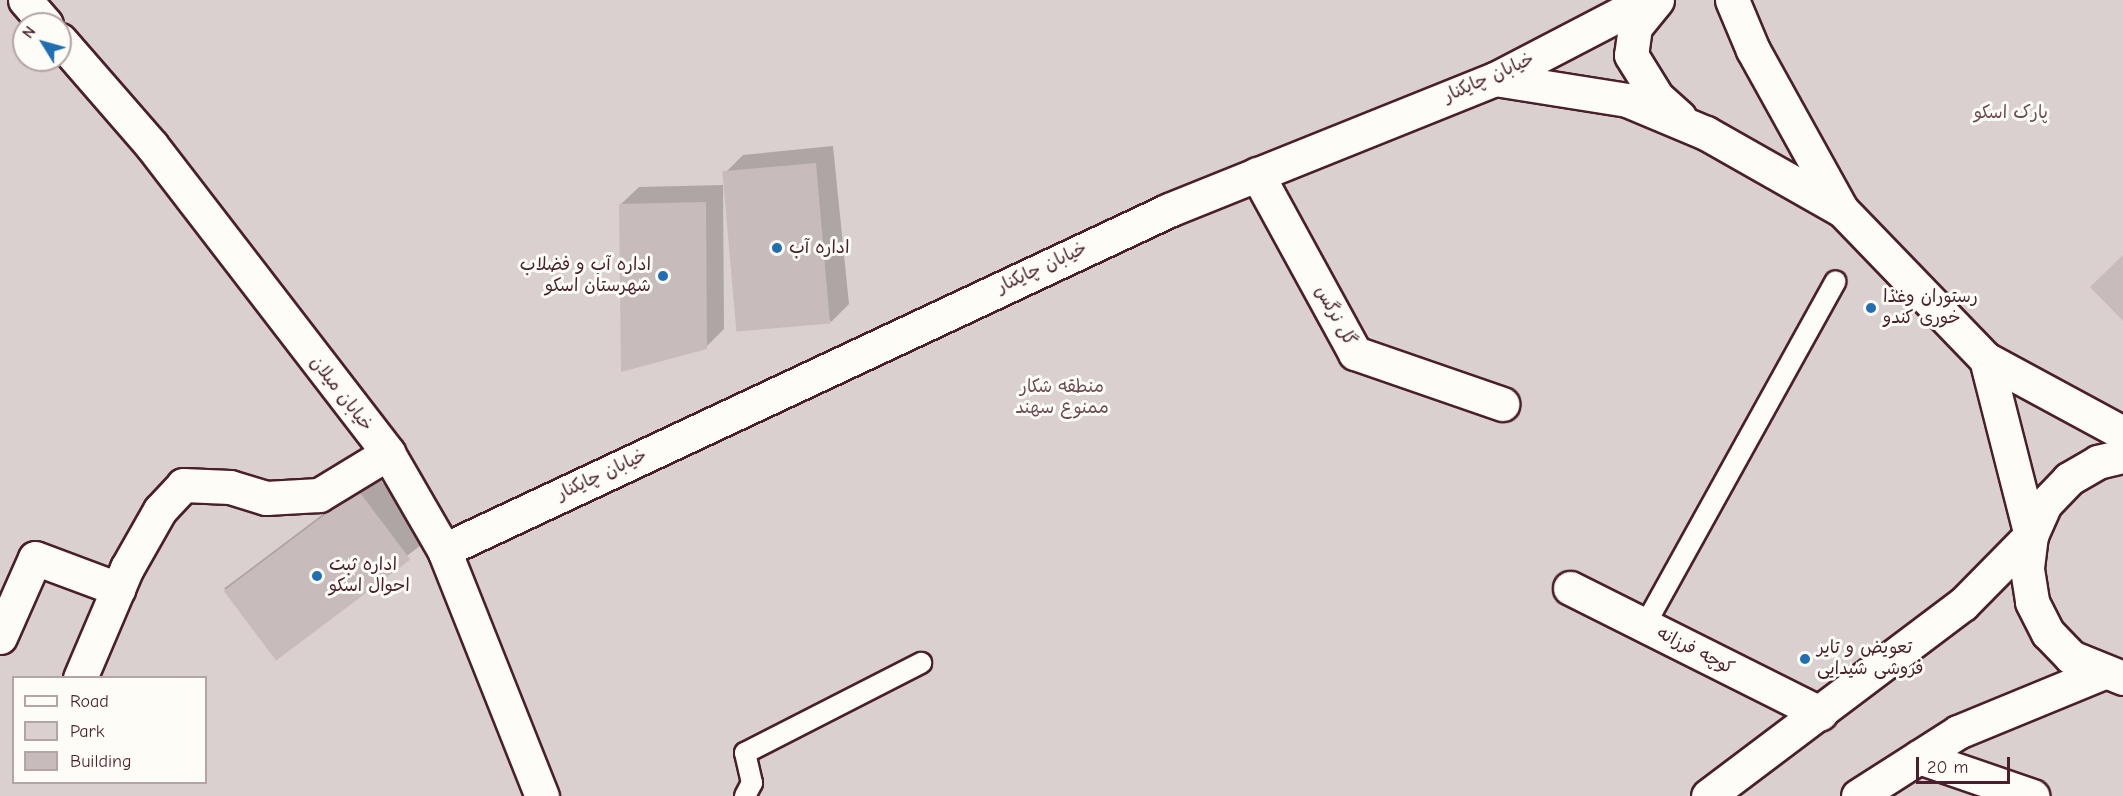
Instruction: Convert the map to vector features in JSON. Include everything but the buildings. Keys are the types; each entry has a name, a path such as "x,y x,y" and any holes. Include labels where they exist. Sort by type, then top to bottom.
{"main road":[{"path":"25,0 36,12"},
{"name":"خیابان چایکنار","path":"444,550 944,314 1257,174 1495,79 1647,0"},
{"path":"1657,0 1635,27 1631,55 1657,97 1689,126"},
{"path":"1732,0 1759,60 1841,209 1986,358 2123,433"},
{"name":"خیابان میلان","path":"72,54 152,146 388,453 444,550 542,796"},
{"path":"1495,79 1627,100 1689,126 1841,209"},
{"name":"گل نرگس","path":"1257,174 1355,352 1502,404"},
{"path":"1986,358 2031,535"},
{"path":"81,676 118,590 160,510 183,485 230,487 266,498 319,495 388,453"},
{"path":"2112,676 2071,657 2048,633 2032,602 2027,569 2031,535 2045,504 2068,479 2123,456"},
{"path":"1708,796 1963,604 2031,535"},
{"path":"0,637 35,558 118,590"},
{"name":"کوچه فرزانه","path":"1570,588 1820,713"},
{"path":"1858,796 1958,732 2112,676"},
{"path":"1919,757 2032,796"}],"lane":[{"path":"1645,626 1836,281"},
{"path":"745,796 752,783 745,753 921,663"}],"green space":[{"name":"منطقه شکار ممنوع سهند","path":"0,0 2123,0 2123,796 0,796"}],"place":[{"name":"اداره آب","path":"777,248"},
{"name":"اداره آب و فضلاب شهرستان اسکو","path":"663,276"},
{"name":"رستوران وغذا خوری کندو","path":"1871,308"},
{"name":"اداره ثبت احوال اسکو","path":"317,576"},
{"name":"تعویض و تایر فروشی شیدایی","path":"1805,659"}],"park label":[{"name":"پارک اسکو","path":"2011,113"}]}
